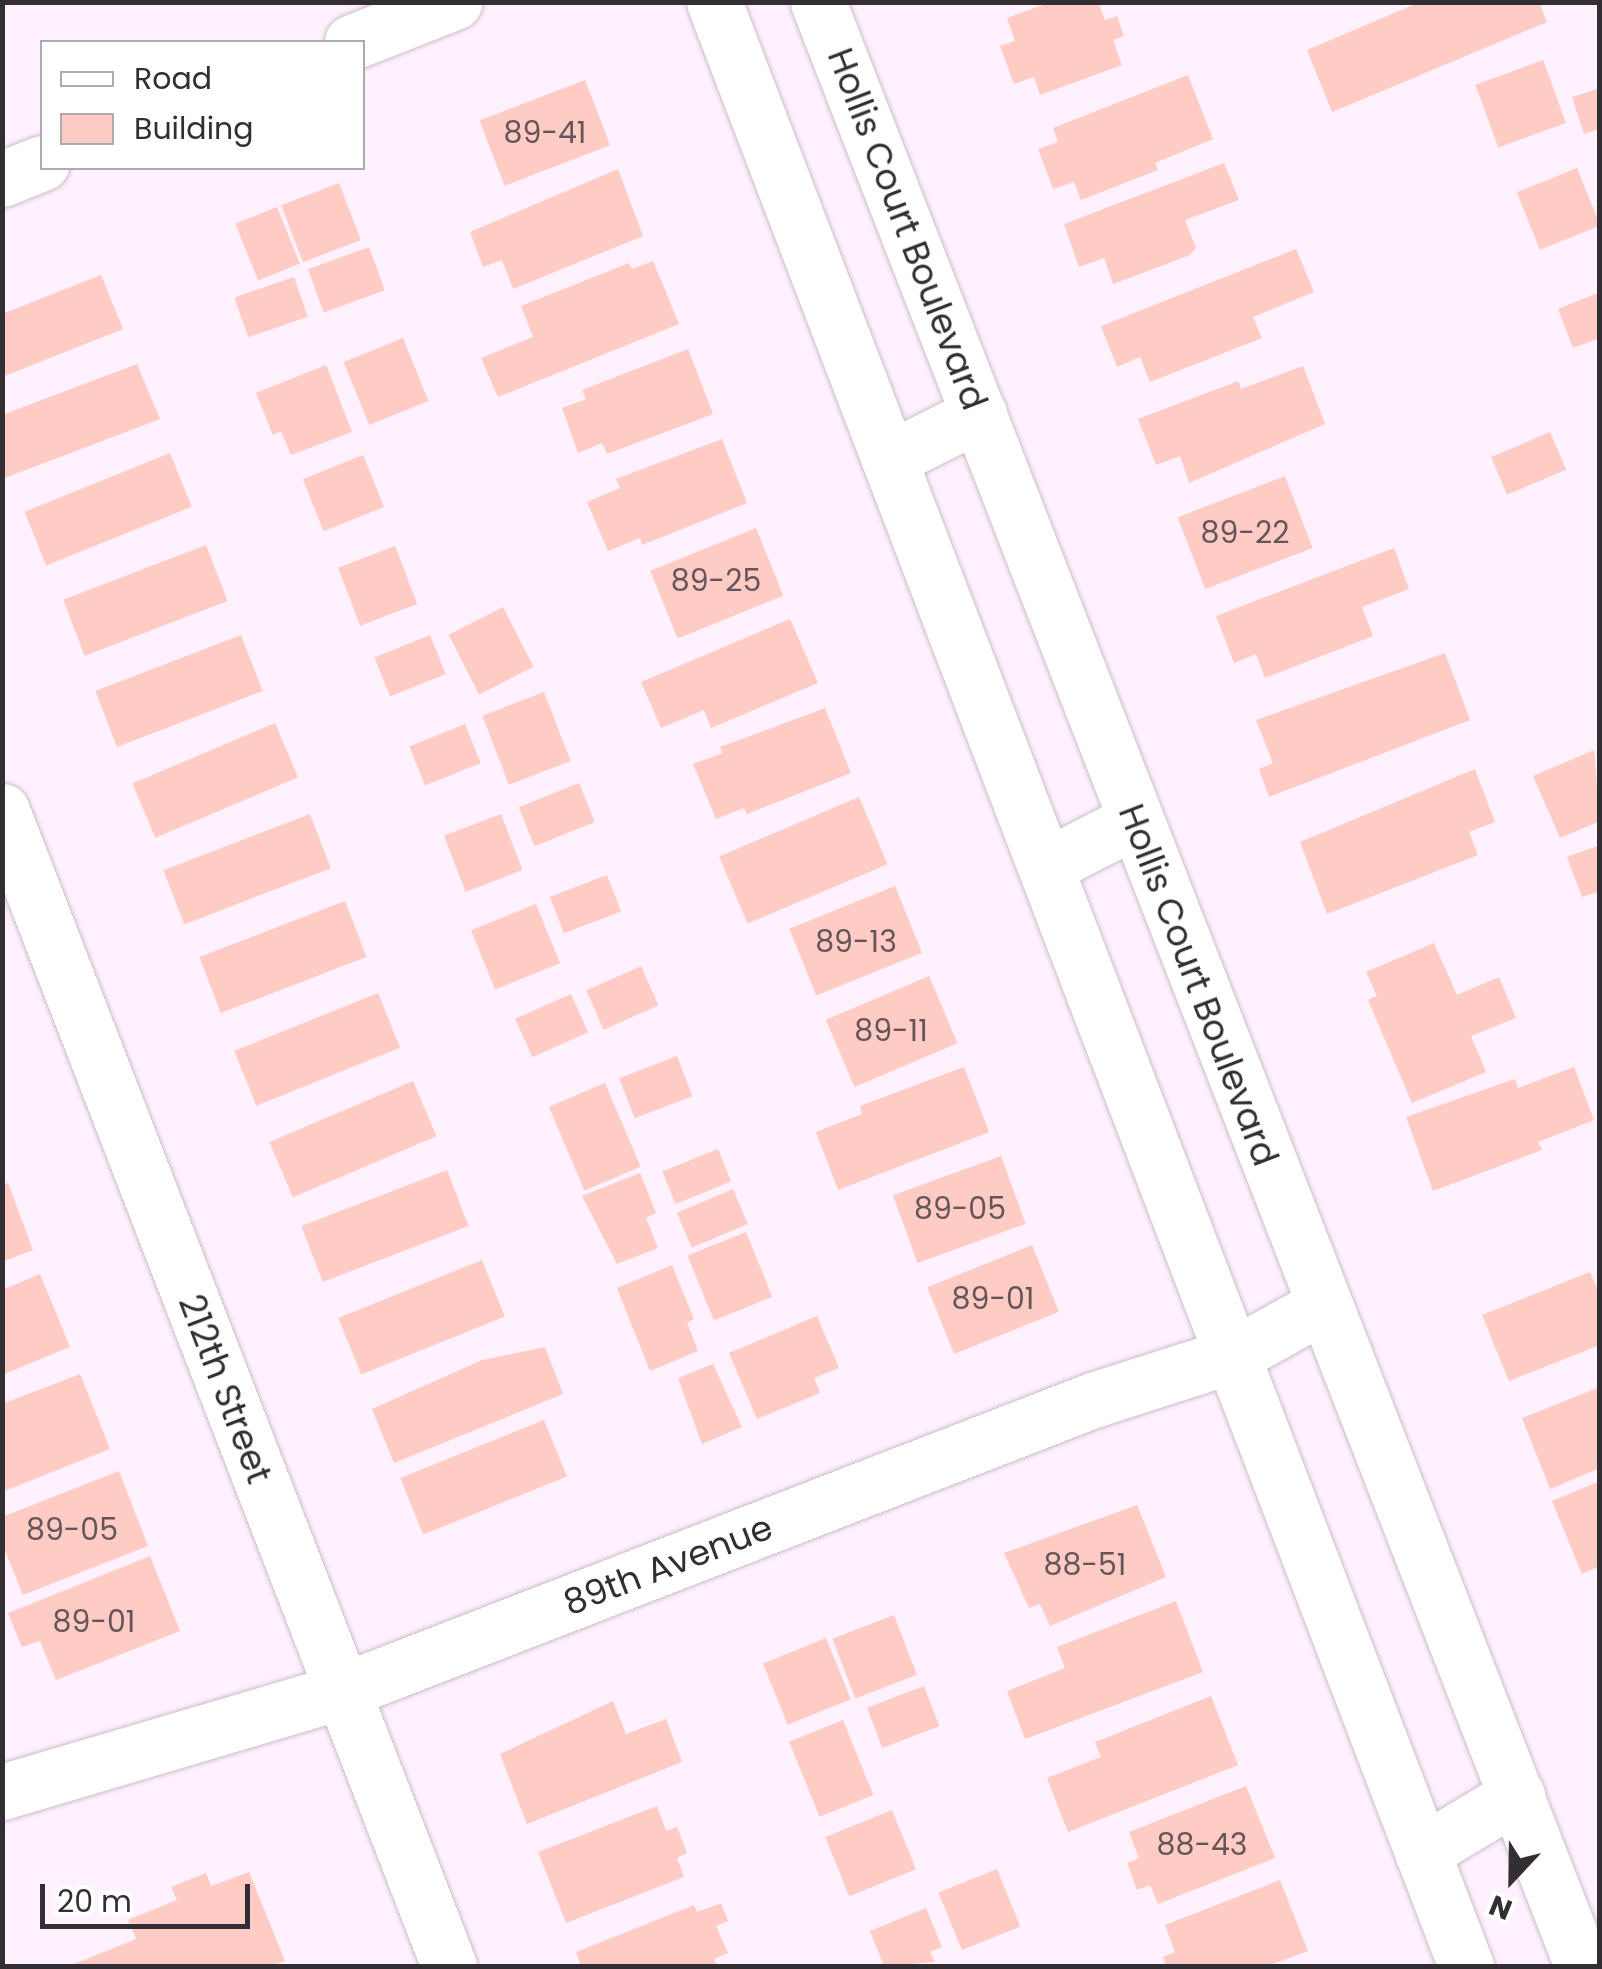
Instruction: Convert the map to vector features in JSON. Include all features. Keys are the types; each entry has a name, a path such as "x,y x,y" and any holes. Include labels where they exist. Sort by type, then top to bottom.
{"main road":[{"path":"357,40 454,2"},
{"path":"714,2 1236,1354 1466,1966"},
{"name":"Hollis Court Boulevard","path":"818,2 1322,1306 1582,1966"},
{"path":"2,179 40,164"},
{"path":"890,458 979,414"},
{"name":"212th Street","path":"2,812 448,1966"},
{"path":"1046,866 1134,821"},
{"name":"89th Avenue","path":"2,1792 342,1691 1093,1400 1236,1354 1322,1306"},
{"path":"1422,1852 1517,1796"}],"building":[{"path":"1051,2 1098,2 1105,20 1117,16 1124,36 1113,40 1122,65 1040,95 1034,77 1014,84 1000,46 1015,41 1007,18"},
{"path":"1420,2 1539,2 1547,22 1332,112 1307,50"},
{"path":"1543,60 1566,123 1498,148 1475,85"},
{"path":"1188,75 1213,139 1155,163 1158,170 1081,200 1074,182 1053,189 1038,149 1058,142 1053,128"},
{"path":"585,80 610,145 505,186 480,120"},
{"path":"1600,88 1600,129 1584,134 1572,97"},
{"path":"1224,163 1239,200 1185,220 1196,248 1190,255 1113,284 1104,258 1079,267 1064,224"},
{"path":"1577,168 1600,226 1540,250 1517,192"},
{"path":"618,169 643,236 513,289 502,260 483,267 470,232"},
{"path":"339,183 361,240 303,262 281,205"},
{"path":"277,207 300,264 258,280 235,224"},
{"path":"369,247 385,290 324,312 308,269"},
{"path":"1296,249 1314,292 1253,317 1262,338 1150,382 1140,357 1117,367 1101,326"},
{"path":"653,261 679,324 498,397 481,358 533,337 521,306 629,263 632,269"},
{"path":"101,275 123,329 2,377 2,314"},
{"path":"294,277 308,317 248,337 234,298"},
{"path":"1600,292 1600,338 1573,348 1558,309"},
{"path":"403,338 428,401 369,425 344,362"},
{"path":"688,349 713,414 607,454 602,443 578,453 562,408 586,399 582,390"},
{"path":"137,364 160,419 2,479 2,415"},
{"path":"326,365 352,432 291,455 281,431 273,435 256,393"},
{"path":"1303,366 1325,424 1189,483 1180,456 1156,465 1138,419 1238,381 1241,389"},
{"path":"1550,432 1566,470 1507,495 1491,457"},
{"path":"722,439 747,503 642,545 640,538 608,551 587,502 620,488 616,479"},
{"path":"170,453 192,507 46,566 24,512"},
{"path":"363,455 384,507 324,531 303,479"},
{"path":"1285,476 1313,548 1205,589 1178,517"},
{"path":"756,528 783,596 678,638 650,571"},
{"path":"206,545 228,601 85,656 63,600"},
{"path":"395,546 417,604 360,626 338,568"},
{"path":"1394,548 1409,589 1362,607 1373,636 1265,678 1256,654 1234,663 1216,616"},
{"path":"503,607 533,667 479,694 449,635"},
{"path":"790,619 818,683 711,728 704,710 661,728 641,682"},
{"path":"241,635 263,691 117,747 95,691"},
{"path":"430,635 446,674 390,696 374,657"},
{"path":"1445,653 1470,720 1269,797 1259,769 1273,763 1256,720"},
{"path":"544,692 571,761 509,785 482,716"},
{"path":"825,708 851,773 747,814 744,808 716,819 693,764 723,753 720,747"},
{"path":"275,723 298,777 155,838 132,784"},
{"path":"465,724 481,763 425,785 409,746"},
{"path":"1594,750 1600,821 1560,838 1533,776"},
{"path":"1475,769 1495,822 1469,832 1478,855 1327,914 1300,842"},
{"path":"579,783 595,822 534,846 519,807"},
{"path":"859,797 888,864 748,924 719,856"},
{"path":"310,814 331,868 184,924 163,870"},
{"path":"501,814 523,870 466,892 444,836"},
{"path":"1600,845 1600,891 1582,897 1567,857"},
{"path":"607,875 621,911 564,933 550,897"},
{"path":"895,886 922,953 816,995 789,929"},
{"path":"345,901 367,957 221,1013 199,957"},
{"path":"536,904 560,963 495,990 471,930"},
{"path":"1434,943 1457,995 1499,977 1516,1018 1471,1036 1486,1072 1412,1103 1368,1000 1377,996 1366,972"},
{"path":"641,966 658,1005 604,1030 586,990"},
{"path":"929,976 958,1043 854,1087 826,1020"},
{"path":"378,993 400,1048 256,1106 234,1051"},
{"path":"571,994 588,1032 532,1057 515,1019"},
{"path":"677,1056 692,1096 635,1118 619,1078"},
{"path":"964,1067 989,1132 838,1190 816,1132 862,1114 860,1106"},
{"path":"1574,1067 1594,1120 1538,1142 1542,1150 1433,1191 1406,1117 1515,1079 1518,1088"},
{"path":"413,1081 436,1136 293,1197 269,1142"},
{"path":"605,1083 641,1167 584,1191 549,1107"},
{"path":"718,1149 731,1181 675,1204 662,1171"},
{"path":"1001,1156 1026,1224 918,1263 893,1195"},
{"path":"447,1170 469,1226 323,1282 301,1226"},
{"path":"640,1173 656,1213 646,1218 658,1248 617,1264 582,1196"},
{"path":"8,1183 33,1250 2,1262 2,1185"},
{"path":"733,1189 748,1224 692,1248 677,1213"},
{"path":"746,1232 772,1297 714,1321 688,1256"},
{"path":"1032,1245 1059,1312 954,1354 927,1287"},
{"path":"482,1260 505,1317 361,1375 338,1318"},
{"path":"672,1265 694,1319 687,1323 698,1351 650,1371 617,1288"},
{"path":"1590,1272 1600,1295 1600,1345 1509,1381 1482,1315"},
{"path":"40,1274 70,1347 2,1375 2,1290"},
{"path":"817,1316 839,1368 814,1378 820,1393 757,1419 729,1353"},
{"path":"545,1347 563,1394 394,1463 372,1409 482,1360"},
{"path":"713,1364 742,1427 702,1444 678,1378"},
{"path":"80,1374 110,1449 2,1492 2,1404"},
{"path":"1600,1387 1600,1468 1550,1489 1522,1418"},
{"path":"544,1420 567,1477 423,1535 400,1478"},
{"path":"119,1471 148,1546 23,1595 2,1543 2,1517"},
{"path":"1600,1481 1600,1566 1582,1574 1552,1501"},
{"path":"1137,1505 1166,1577 1050,1626 1040,1604 1029,1608 1004,1553"},
{"path":"150,1556 180,1631 56,1680 40,1641 22,1647 8,1613"},
{"path":"1176,1601 1203,1672 1025,1739 1007,1691 1065,1668 1057,1647"},
{"path":"894,1615 917,1675 855,1698 832,1639"},
{"path":"826,1638 851,1699 788,1725 763,1663"},
{"path":"924,1686 939,1726 882,1748 867,1708"},
{"path":"1211,1696 1238,1765 1068,1832 1047,1778 1101,1757 1095,1742"},
{"path":"613,1701 626,1734 666,1719 682,1762 527,1824 500,1754"},
{"path":"843,1720 873,1795 820,1817 789,1742"},
{"path":"1246,1786 1275,1858 1158,1904 1150,1885 1137,1890 1127,1863 1139,1858 1129,1832"},
{"path":"657,1806 666,1831 677,1827 687,1853 677,1858 684,1877 566,1923 538,1852"},
{"path":"892,1810 916,1869 849,1896 825,1837"},
{"path":"997,1869 1020,1926 962,1950 939,1893"},
{"path":"249,1872 285,1961 271,1966 69,1966 136,1939 128,1920 177,1900 171,1887 206,1873 211,1886"},
{"path":"1280,1880 1308,1951 1267,1966 1166,1966 1163,1957 1175,1952 1165,1925"},
{"path":"721,1903 728,1921 716,1926 728,1953 714,1959 717,1966 581,1966 576,1952 694,1905 697,1912"},
{"path":"926,1908 942,1947 930,1952 935,1962 884,1966 870,1931"}]}
